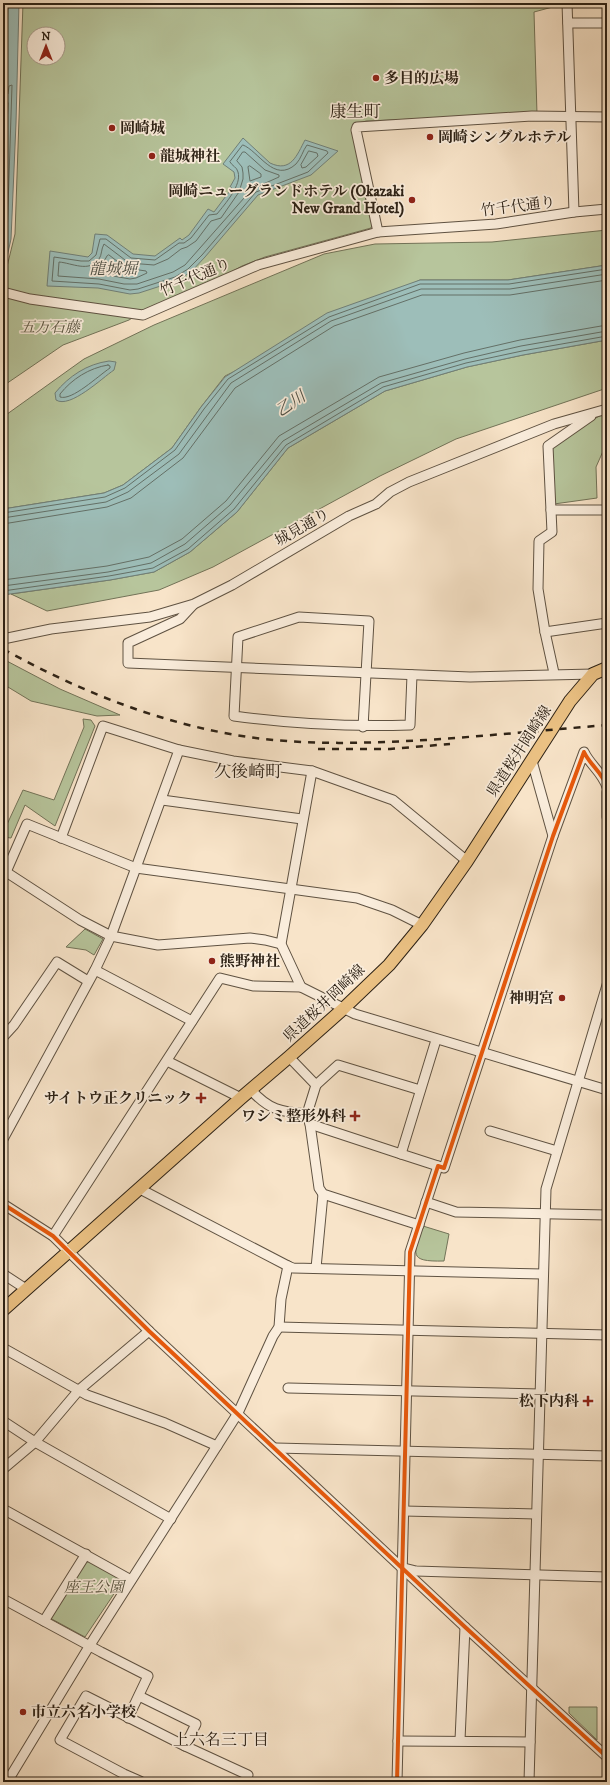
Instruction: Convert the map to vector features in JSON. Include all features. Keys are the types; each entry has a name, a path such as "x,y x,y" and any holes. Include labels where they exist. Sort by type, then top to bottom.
{"main road":[{"name":"県道桜井岡崎線","path":"3,1310 241,1098 289,1058 343,1009 388,965 422,925 467,861 570,701 594,674 607,668"}],"street":[{"path":"567,3 574,212"},
{"path":"568,23 607,22"},
{"path":"378,232 356,130 357,127 532,116 607,117"},
{"name":"竹千代通り","path":"3,292 30,299 143,315 258,265 378,232 496,224 574,212 607,210"},
{"name":"城見通り","path":"3,639 51,629 150,617 194,604 232,585 349,516 376,504 390,492 409,482 554,424 607,409"},
{"path":"554,674 538,589 539,541 552,532 548,446 596,412"},
{"path":"551,510 607,510"},
{"path":"194,604 180,619 128,643 128,663 470,677 594,674"},
{"path":"363,727 369,621 299,617 238,637 234,716 272,721 363,727 410,725 412,675"},
{"path":"545,632 607,623"},
{"path":"61,838 103,726 179,750 234,761 312,772 393,800 467,861"},
{"path":"3,1139 95,970 111,936 162,800 179,750"},
{"path":"310,1124 444,1168 553,836 584,752 587,759 605,780 607,787"},
{"path":"532,761 553,836"},
{"path":"301,987 281,944 302,819 312,772"},
{"path":"607,792 607,817"},
{"path":"162,800 302,819"},
{"path":"281,944 250,938 158,944 111,936 80,920 5,871 27,824 136,868 291,890 330,893 357,898 392,910 422,925"},
{"path":"3,1037 14,1025 57,962 88,981"},
{"path":"95,970 192,1021"},
{"path":"53,1236 220,978 253,986 301,987 334,1002 343,1009 355,1014 436,1040 607,1090"},
{"path":"529,1782 546,1189 607,985"},
{"path":"401,1154 436,1040"},
{"path":"289,1058 316,1085"},
{"path":"167,1061 241,1098"},
{"path":"418,1225 323,1194 319,1188 310,1124 307,1114 316,1085 338,1065 420,1090"},
{"path":"251,1090 258,1098 274,1108 284,1112 307,1114"},
{"path":"490,1131 557,1151"},
{"path":"397,1782 410,1252 438,1166"},
{"path":"140,1189 288,1266 544,1274"},
{"path":"316,1268 323,1194"},
{"path":"426,1202 456,1212 607,1215"},
{"path":"3,1204 53,1236 67,1252 149,1331 276,1448 464,1627 532,1687 607,1757"},
{"path":"6,1782 90,1645 238,1413 273,1336 279,1327 288,1266"},
{"path":"3,1274 26,1289"},
{"path":"279,1327 607,1335"},
{"path":"3,1469 35,1442 79,1390 149,1331"},
{"path":"3,1348 87,1395 165,1423 217,1446"},
{"path":"288,1388 540,1394"},
{"path":"3,1421 35,1442 171,1519"},
{"path":"276,1448 607,1456"},
{"path":"3,1509 132,1580"},
{"path":"404,1512 536,1514"},
{"path":"44,1621 86,1554"},
{"path":"403,1568 416,1571 607,1577"},
{"path":"3,1599 148,1676 128,1718"},
{"path":"460,1740 464,1627"},
{"path":"141,1782 60,1740 86,1696 128,1718 248,1775 245,1782"},
{"path":"139,1696 196,1724 186,1746"},
{"path":"398,1741 460,1740 530,1742"}],"green space":[{"name":"五万石藤","path":"23,3 559,3 560,5 534,12 537,114 366,121 352,128 372,225 371,228 265,257 242,266 210,284 143,311 129,320 63,345 3,386 3,283 15,234"},
{"path":"607,230 607,265 508,280 420,280 225,376 172,448 123,485 104,493 3,509 3,417 84,359 154,325 324,254 375,244 492,242"},
{"path":"607,340 607,388 456,439 380,476 213,567 159,590 47,611 11,594 110,580 154,572 190,552 237,512 288,448 385,391 467,367"},
{"path":"601,415 606,419 604,449 596,467 597,498 554,504 552,444"},
{"path":"3,659 60,689 120,715 97,716 31,701 3,684"},
{"path":"83,719 91,720 95,726 55,826 25,805 11,838 3,837 3,833 23,790 54,800 84,727"},
{"path":"85,929 103,939 94,955 86,950 66,947"},
{"path":"423,1226 449,1234 444,1261 424,1260 419,1258 416,1254 417,1243"},
{"name":"座王公園","path":"90,1561 124,1579 85,1637 50,1618 85,1563"},
{"path":"569,1707 597,1707 597,1740 569,1713"}],"water":[{"path":"8,3 19,3 11,239 3,275 3,138"},
{"name":"龍城堀","path":"243,138 270,163 283,166 288,164 296,157 305,140 338,151 311,175 258,195 191,272 176,281 139,293 130,294 98,288 47,286 50,251 88,257 92,253 95,234 107,235 133,254 155,256 180,238 182,240 189,235 208,209 214,212 232,188 230,187 235,178 234,172 223,164"},
{"name":"乙川","path":"607,265 607,340 467,367 385,391 288,448 237,512 190,552 154,572 110,580 3,595 3,509 104,493 123,485 172,448 201,407 225,377 327,313 420,280 508,280"},
{"path":"109,361 116,362 114,370 86,391 69,400 62,402 56,400 55,393 72,376 93,365"}],"railway":[{"path":"3,649 65,680 129,707 195,727 264,739 325,743 386,742 472,737 607,725"},
{"path":"318,749 390,749 450,744"}],"cycle path":[{"path":"397,1782 410,1252 438,1166 444,1168 553,836 584,752 589,761 602,777 607,787"},
{"path":"3,1204 53,1236 149,1331 465,1627 607,1757"}],"place":[{"name":"多目的広場","path":"376,78"},
{"name":"岡崎城","path":"112,128"},
{"name":"岡崎シングルホテル","path":"430,137"},
{"name":"龍城神社","path":"152,156"},
{"name":"岡崎ニューグランドホテル (Okazaki New Grand Hotel)","path":"412,200"},
{"name":"熊野神社","path":"212,961"},
{"name":"神明宮","path":"562,998"},
{"name":"サイトウ正クリニック","path":"201,1098"},
{"name":"ワシミ整形外科","path":"355,1116"},
{"name":"松下内科","path":"588,1401"},
{"name":"市立六名小学校","path":"23,1712"}],"district":[{"name":"康生町","path":"355,111"},
{"name":"久後崎町","path":"248,771"},
{"name":"上六名三丁目","path":"221,1739"}]}
